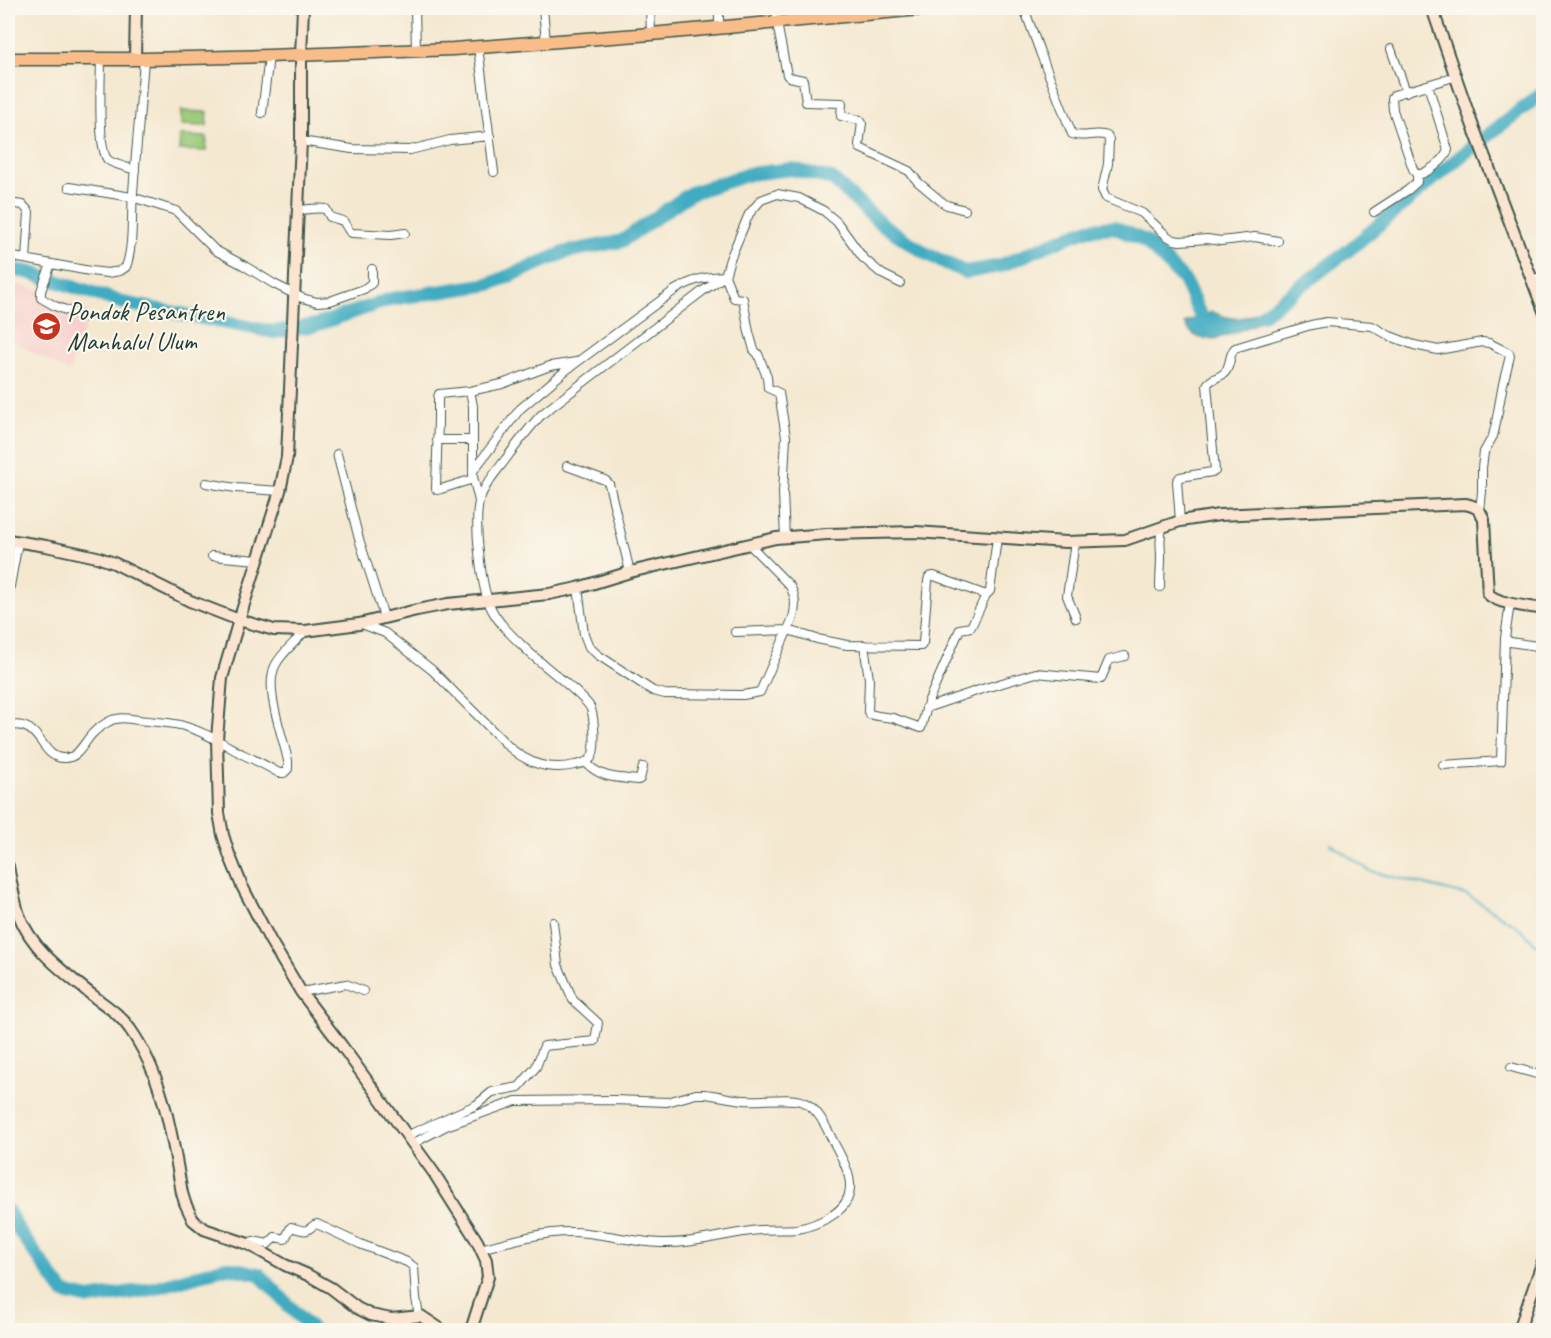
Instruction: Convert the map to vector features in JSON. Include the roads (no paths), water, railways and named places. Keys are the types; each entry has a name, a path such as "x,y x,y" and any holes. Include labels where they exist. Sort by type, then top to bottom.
{"main road":[{"path":"8,59 270,56 478,47 777,23 858,11 931,8"}],"street":[{"path":"8,256 108,273 124,269 127,265 135,170 140,58 136,8"},
{"path":"303,8 301,141 287,457 280,491 222,678 217,739 219,813 229,854 242,886 301,992 434,1173 481,1249 486,1260 488,1277 471,1330"},
{"path":"415,8 416,50"},
{"path":"543,8 546,42"},
{"path":"650,8 651,34"},
{"path":"719,8 719,28"},
{"path":"777,8 777,23 787,75 803,80 806,103 841,103 843,105 841,116 860,120 862,123 860,148 909,171 918,182 947,206 965,210"},
{"path":"1024,8 1072,134 1080,136 1100,134 1107,136 1109,140 1108,164 1102,190 1106,198 1142,213 1167,236 1180,241 1201,239 1221,242 1255,237 1278,241"},
{"path":"1432,8 1471,121 1544,311"},
{"path":"478,47 494,172"},
{"path":"1391,49 1406,92"},
{"path":"262,113 270,56"},
{"path":"101,58 100,124 104,152 110,161 135,170"},
{"path":"1374,212 1417,182 1417,175 1393,110 1392,98 1394,95 1457,76"},
{"path":"1417,175 1445,157 1448,150 1428,85"},
{"path":"301,141 352,149 410,150 450,140 490,136"},
{"path":"69,187 132,197 176,211 215,250 294,296 317,302 336,300 370,285 372,270"},
{"path":"785,538 783,493 786,437 779,393 768,388 767,376 754,350 749,332 743,298 734,298 725,276 748,214 761,200 777,194 799,198 824,211 837,222 863,258 882,274 900,283"},
{"path":"8,203 21,204 29,212 26,260"},
{"path":"298,210 308,210 314,207 327,210 330,217 342,221 352,233 391,235 405,233"},
{"path":"51,264 40,294 41,298 85,317"},
{"path":"577,362 550,366 502,384 438,395 436,489 473,475 517,412 577,362 675,290 691,281 705,277 725,276"},
{"path":"479,501 487,484 520,439 542,414 698,294 725,276"},
{"path":"1531,280 1544,276"},
{"path":"1180,521 1178,478 1215,471 1207,383 1226,370 1235,348 1327,322 1372,326 1414,345 1438,350 1477,341 1489,343 1509,353 1510,356 1495,428 1484,452 1482,468 1480,510 1484,520 1488,594 1496,600 1544,609"},
{"path":"360,624 385,633 432,670 519,755 548,768 585,762 593,756 593,722 589,704 505,628 487,601 478,542 479,501 473,475 473,406 470,391"},
{"path":"437,440 472,440"},
{"path":"337,454 359,539 384,617"},
{"path":"567,466 605,480 609,484 630,572"},
{"path":"206,483 223,487 280,491"},
{"path":"8,597 13,541 97,557 114,563 190,601 239,620 274,630 305,631 360,624 448,604 549,594 578,588 630,572 776,538 827,534 931,532 1075,542 1125,540 1180,521 1219,515 1464,504 1473,505 1480,510"},
{"path":"1160,587 1159,540 1162,528"},
{"path":"864,645 869,680 869,714 894,718 921,728 926,708 960,629 971,627 990,591 997,538"},
{"path":"1075,542 1067,596 1076,618"},
{"path":"578,588 584,634 589,647 653,691 665,694 743,695 760,692 793,618 796,605 790,586 750,544"},
{"path":"212,556 258,560"},
{"path":"735,632 788,630 847,645 922,645 927,581 931,575 986,595"},
{"path":"1443,765 1501,761 1505,638 1510,603"},
{"path":"8,726 16,724 24,726 34,732 54,755 66,758 78,754 92,734 114,719 163,722 197,730 279,773 284,773 287,770 288,761 271,680 279,660 305,631"},
{"path":"1505,638 1510,642 1544,647"},
{"path":"926,708 1036,673 1101,679 1109,660 1125,656"},
{"path":"585,762 595,772 604,776 638,780 643,767"},
{"path":"8,866 20,916 41,952 118,1014 129,1028 153,1070 168,1116 185,1203 193,1220 204,1229 248,1244 308,1275 371,1315 391,1319 419,1316 442,1330"},
{"path":"409,1140 476,1105 492,1092 519,1087 536,1067 544,1046 595,1041 598,1023 573,1000 558,965 553,922"},
{"path":"301,992 346,984 363,991"},
{"path":"1511,1066 1544,1076"},
{"path":"409,1140 508,1103 524,1100 667,1102 696,1094 747,1101 787,1099 802,1101 815,1111 844,1161 850,1179 849,1197 840,1209 819,1223 800,1228 760,1230 661,1243 592,1233 558,1232 519,1238 481,1249"},
{"path":"248,1244 253,1241 268,1244 275,1237 286,1238 290,1228 303,1231 317,1224 414,1267 419,1316"},
{"path":"1519,1330 1544,1258"}],"water":[{"path":"1260,310 1263,320 1232,334 1210,339 1200,338 1191,333 1185,323 1212,312 1225,317 1242,318"}],"waterway":[{"path":"1262,315 1350,249 1461,156 1544,92"},
{"path":"8,269 28,272 124,303 274,332 316,325 391,299 490,284 566,252 622,241 691,193 749,174 792,169 832,179 880,223 927,254 965,272 1000,266 1089,229 1114,227 1145,241 1184,280 1201,317"},
{"path":"1331,844 1370,871 1469,896 1517,926 1544,952"},
{"path":"8,1211 19,1231 64,1293 90,1299 151,1289 226,1267 259,1274 312,1330"}],"place":[{"name":"Pondok Pesantren Manhalul Ulum","path":"46,326"}]}
